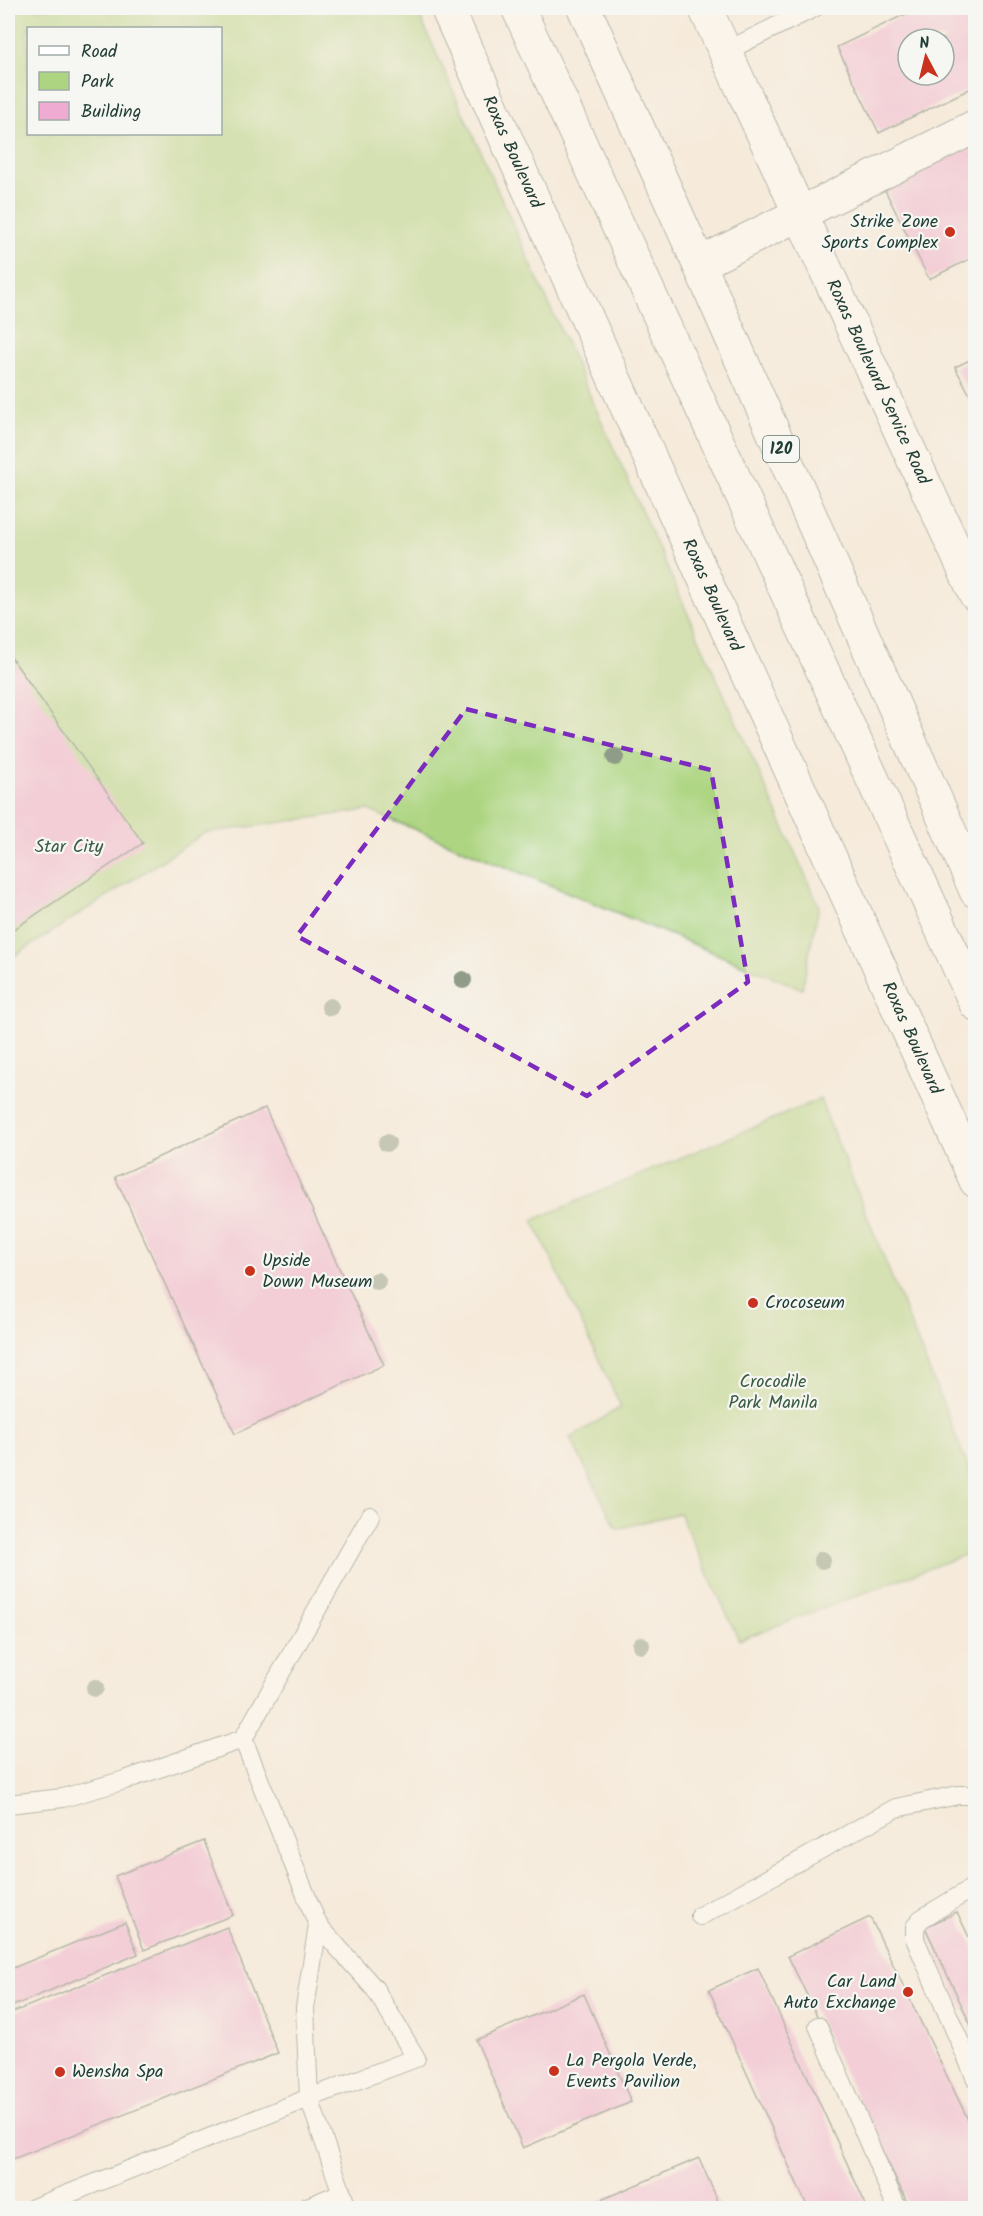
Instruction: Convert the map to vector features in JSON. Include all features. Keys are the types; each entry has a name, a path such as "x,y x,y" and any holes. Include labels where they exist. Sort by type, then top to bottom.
{"main road":[{"name":"Roxas Boulevard","path":"447,8 975,1181"},
{"path":"518,8 975,1004"},
{"name":"120","path":"584,8 975,891"},
{"name":"Roxas Boulevard Service Road","path":"705,8 974,585"},
{"path":"699,264 975,126"}],"lane":[{"path":"726,51 814,8"},
{"path":"8,1804 63,1798 125,1780 243,1739 370,1516"},
{"path":"33,2208 416,2058 375,1989 318,1925 243,1739"},
{"path":"700,1916 896,1808 958,1795 975,1795"},
{"path":"974,1887 921,1919 915,1927 915,1939 975,2079"},
{"path":"305,2208 344,2200 309,2098 305,2008 318,1925"},
{"path":"818,2026 897,2208"}],"highlighted area":[{"path":"466,709 711,770 748,982 587,1096 297,936"}],"green space":[{"path":"8,8 416,8 819,906 802,989 368,810 205,833 8,960"},
{"name":"Crocodile Park Manila","path":"820,1099 975,1484 975,1551 739,1640 679,1513 617,1529 570,1438 621,1407 533,1220"}],"building":[{"path":"918,8 976,8 976,86 879,133 837,47"},
{"path":"976,141 976,256 929,279 883,186"},
{"path":"976,357 976,406 955,367"},
{"name":"Star City","path":"8,653 143,843 8,933"},
{"name":"Upside Down Museum","path":"265,1108 384,1365 235,1434 115,1177"},
{"path":"204,1841 233,1915 144,1950 115,1876"},
{"path":"957,1912 976,1952 976,2036 925,1927"},
{"path":"870,1917 976,2136 976,2208 910,2208 788,1956"},
{"path":"125,1922 138,1954 8,2008 8,1970"},
{"path":"227,1927 278,2053 8,2161 8,2014"},
{"path":"758,1968 866,2205 858,2208 808,2208 709,1990"},
{"name":"La Pergola Verde, Events Pavilion","path":"584,1994 631,2102 523,2148 476,2040"},
{"path":"699,2158 721,2208 582,2208"}],"place":[{"name":"Strike Zone Sports Complex","path":"950,232"},
{"name":"Upside Down Museum","path":"250,1271"},
{"name":"Crocoseum","path":"753,1303"},
{"name":"Car Land Auto Exchange","path":"908,1992"},
{"name":"La Pergola Verde, Events Pavilion","path":"554,2071"},
{"name":"Wensha Spa","path":"60,2072"}]}
